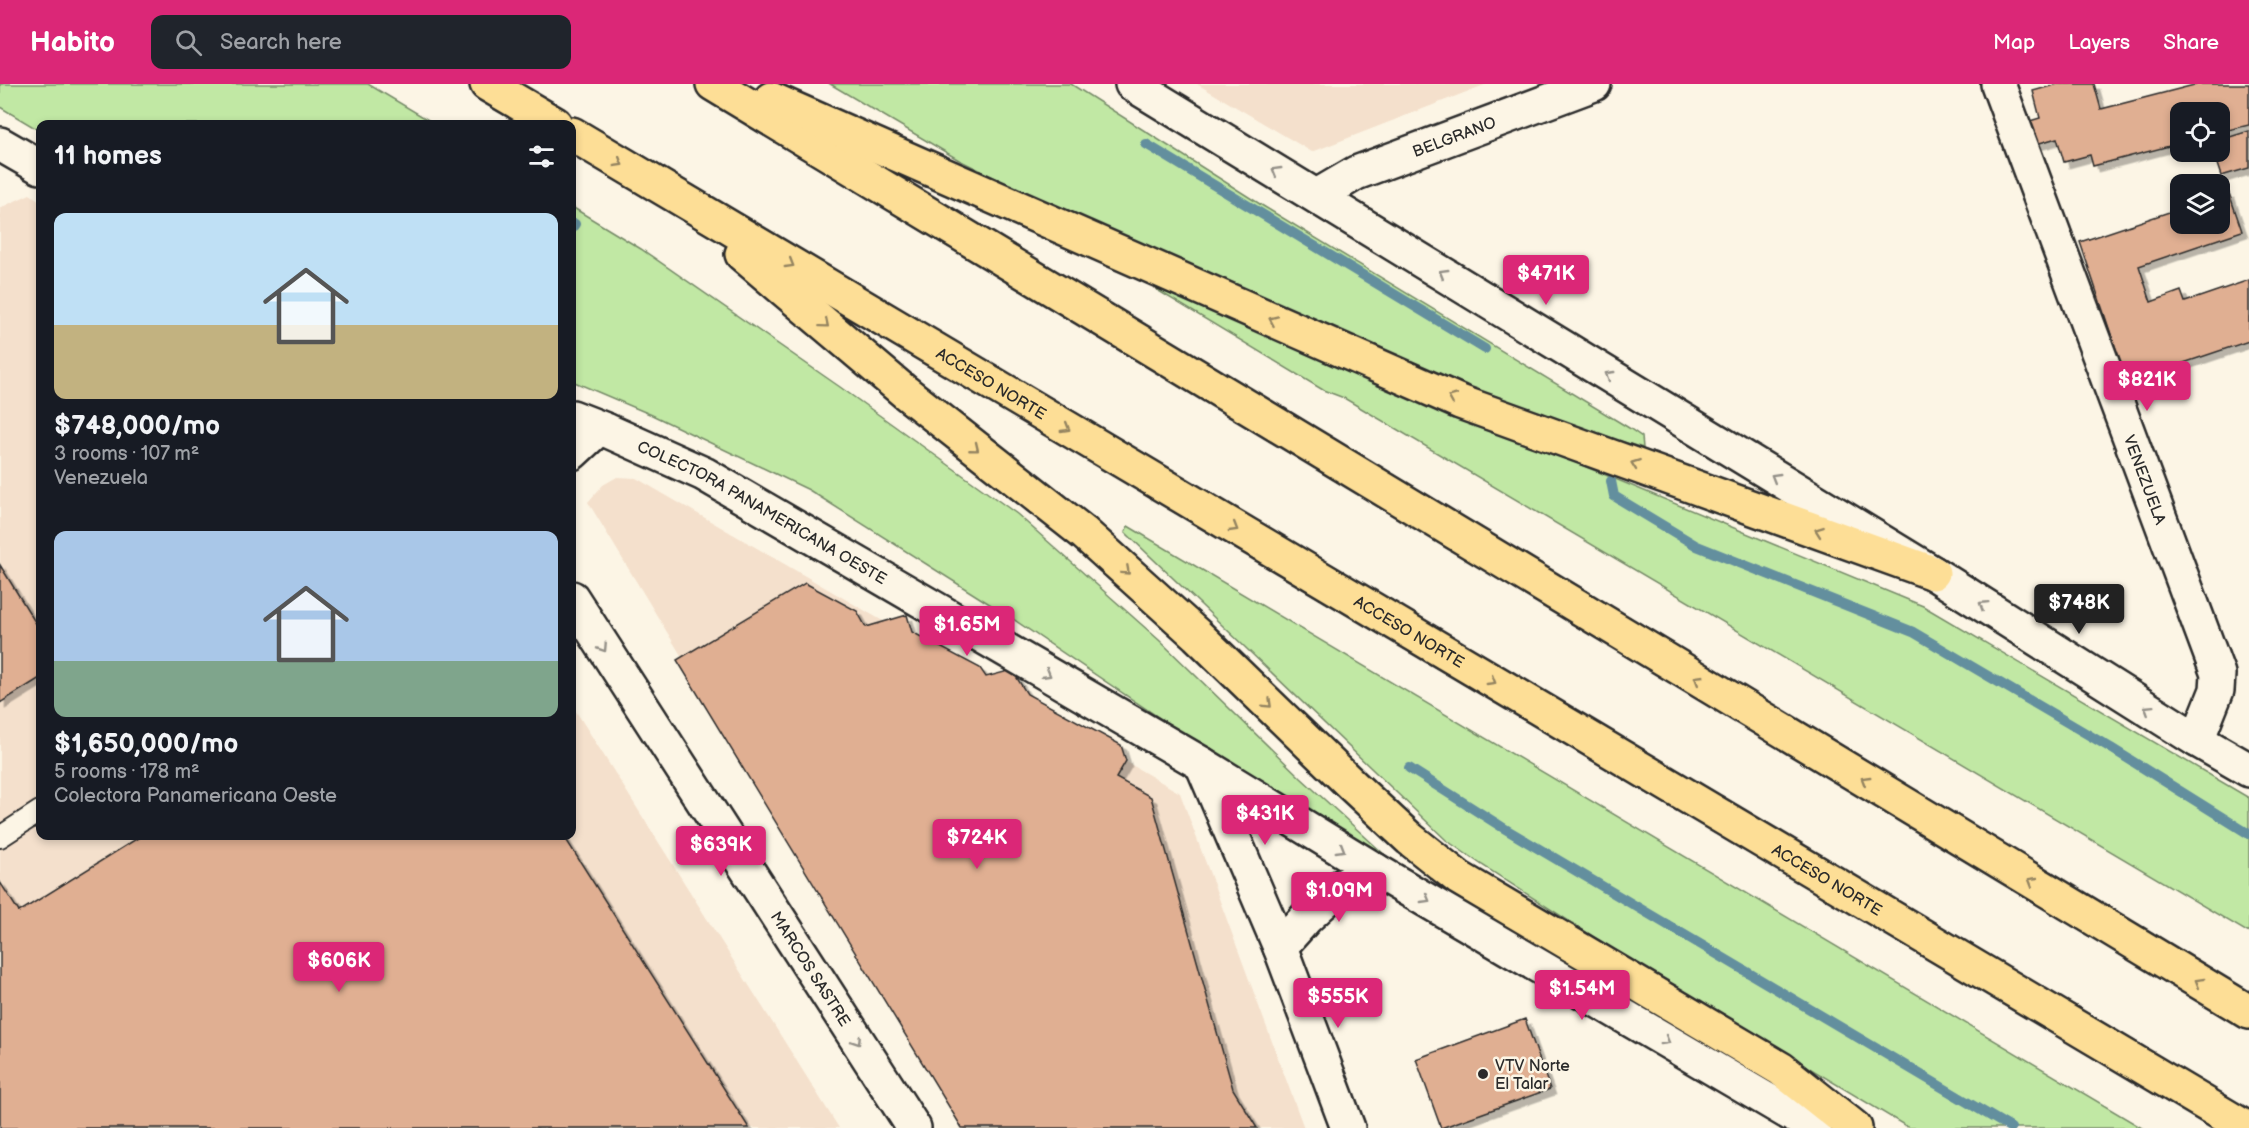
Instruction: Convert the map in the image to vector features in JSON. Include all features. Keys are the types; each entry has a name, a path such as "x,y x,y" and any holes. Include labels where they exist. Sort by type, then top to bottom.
{"highway":[{"path":"487,84 548,120"},
{"path":"713,84 2249,1012"},
{"path":"737,84 1460,402 1933,573"},
{"name":"ACCESO NORTE","path":"576,136 2246,1128"},
{"path":"667,192 905,392 1084,533 1197,635 1410,839 1459,878 1781,1069 1854,1128"}],"street":[{"path":"1132,84 1933,573 2197,740 2249,770"},
{"name":"BELGRANO","path":"1317,196 1356,173 1594,84"},
{"name":"VENEZUELA","path":"1998,84 2218,674 2217,690 2197,740"},
{"path":"0,144 36,165"},
{"path":"576,444 585,423"},
{"name":"COLECTORA PANAMERICANA OESTE","path":"585,423 704,474 1203,764 1375,870 1815,1128"},
{"name":"MARCOS SASTRE","path":"576,604 914,1128"},
{"path":"1203,764 1280,947 1348,1128"},
{"path":"1280,947 1306,918 1340,888 1375,870"}],"lane":[{"path":"0,837 36,814"}],"shaded area":[{"path":"1197,84 1487,84 1312,152"},
{"path":"30,194 36,198 36,840 576,840 576,711 839,1128 0,1128 0,208"},
{"path":"617,477 636,478 1180,793 1304,1128 968,1128 588,502 603,485"}],"green space":[{"path":"0,84 368,84 428,120 36,120 36,129 0,107"},
{"path":"830,84 1071,84 1263,206 1629,428 1642,437 1643,448 1450,389 1097,228 959,160"},
{"path":"576,209 641,249 840,387 1017,514 1159,640 1301,778 1409,877 1290,806 1007,615 809,490 652,415 576,383"},
{"path":"1164,286 1475,423 1923,606 2249,798 2249,933 1344,398 1323,390 1157,290"},
{"path":"1128,526 2142,1128 1909,1128 1625,957 1446,840 1125,532"}],"building":[{"path":"2058,84 2094,84 2101,109 2198,84 2249,84 2249,125 2230,130 2230,102 2170,102 2170,146 2093,166 2090,155 2064,162 2057,138 2029,146 2023,123 2040,118 2033,91"},
{"path":"2249,131 2249,168 2220,174 2216,162 2230,162 2230,137"},
{"path":"2230,196 2242,231 2139,266 2151,302 2181,291 2185,302 2249,280 2249,341 2127,382 2080,242 2170,212 2170,234 2230,234"},
{"path":"0,565 36,624 36,680 0,703"},
{"path":"805,583 857,611 866,627 907,615 912,632 980,668 986,677 1012,670 1027,694 1121,745 1126,761 1116,778 1151,797 1233,1089 1257,1128 962,1128 677,660"},
{"path":"135,840 567,840 749,1128 0,1128 0,882 19,912"},
{"name":"VTV Norte El Talar","path":"1525,1019 1550,1089 1441,1128 1416,1059"}],"waterway":[{"path":"1146,144 1485,349"},
{"path":"1611,481 1614,496 1697,546 1913,632 2111,748 2249,834"},
{"path":"1409,768 1502,827 2011,1128"}],"place":[{"name":"VTV Norte El Talar","path":"1483,1074"}]}
